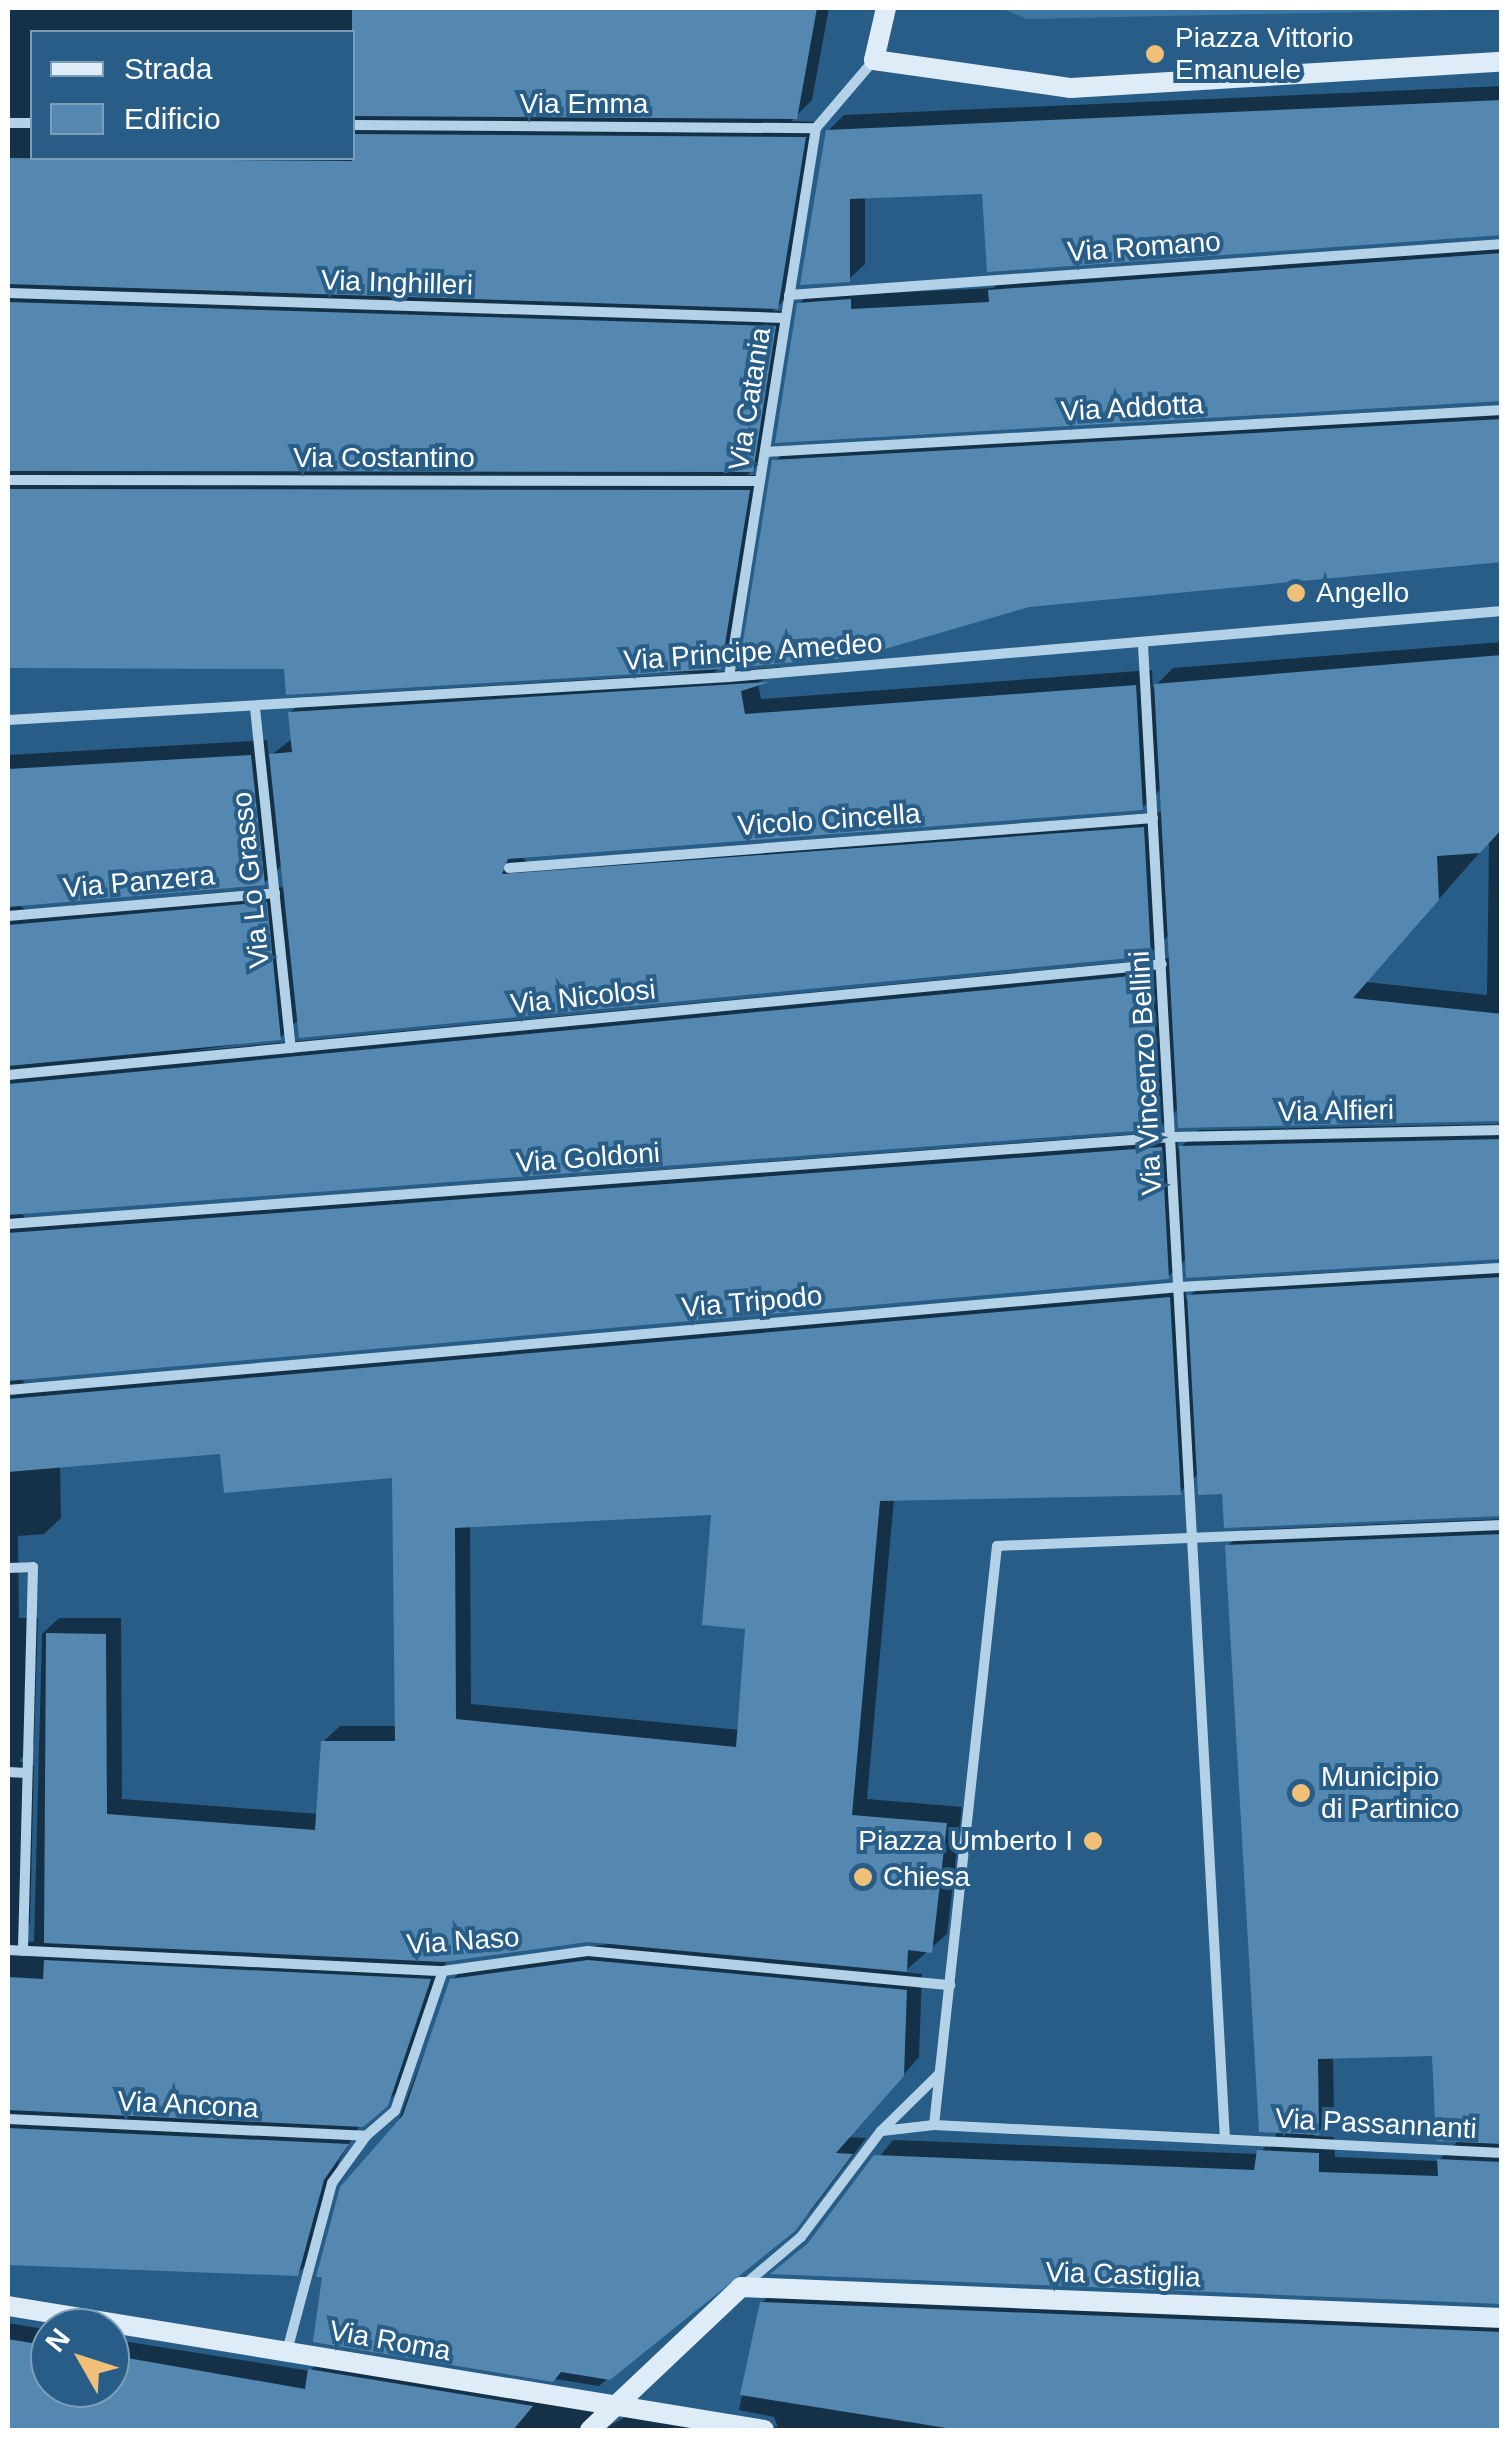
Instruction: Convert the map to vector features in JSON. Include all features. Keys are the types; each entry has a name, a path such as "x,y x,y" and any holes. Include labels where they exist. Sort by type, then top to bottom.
{"street":[{"path":"816,128 874,60 886,8"},
{"path":"874,60 1071,88 1502,62"},
{"name":"Via Emma","path":"355,125 816,128"},
{"name":"Via Catania","path":"729,677 816,128"},
{"name":"Via Romano","path":"789,295 1502,244"},
{"name":"Via Inghilleri","path":"8,293 786,318"},
{"name":"Via Addotta","path":"765,452 1502,410"},
{"name":"Via Costantino","path":"8,480 760,481"},
{"name":"Via Principe Amedeo","path":"8,720 729,677 1502,611"},
{"name":"Via Vincenzo Bellini","path":"1143,644 1193,1499 1225,2139"},
{"name":"Via Lo Grasso","path":"255,708 290,1048"},
{"name":"Vicolo Cincella","path":"509,868 1153,818"},
{"name":"Via Panzera","path":"8,916 274,893"},
{"name":"Via Nicolosi","path":"8,1075 1162,964"},
{"name":"Via Alfieri","path":"1172,1136 1502,1130"},
{"name":"Via Goldoni","path":"8,1224 1172,1136"},
{"name":"Via Tripodo","path":"8,1390 1180,1287 1502,1268"},
{"path":"934,2125 998,1546 1502,1525"},
{"path":"8,1568 33,1567 23,1951"},
{"path":"8,1772 27,1772"},
{"name":"Via Naso","path":"8,1950 442,1971 588,1952 950,1985"},
{"path":"287,2352 332,2182 366,2136 395,2111 442,1971"},
{"path":"590,2430 801,2237 881,2131 939,2073"},
{"name":"Via Ancona","path":"8,2119 366,2136"},
{"name":"Via Passannanti","path":"881,2131 934,2125 1502,2152"},
{"name":"Via Castiglia","path":"742,2287 1502,2318"},
{"name":"Via Roma","path":"8,2306 764,2430"}],"shaded area":[{"path":"1001,8 1501,8 1502,9 1027,19"}],"building":[{"path":"352,8 817,8 797,119 355,116"},
{"path":"1502,100 1502,235 987,272 982,194 850,199 850,282 800,285 826,130"},
{"path":"355,134 806,137 778,309 8,284 8,158 352,161"},
{"path":"1502,253 1502,401 775,443 797,303 851,299 851,309 989,302 988,290"},
{"path":"8,302 776,326 753,472 8,471"},
{"path":"1502,419 1502,562 1029,607 857,657 739,667 772,460"},
{"path":"8,489 750,490 721,669 286,695 284,669 8,668"},
{"path":"1502,655 1502,829 1480,853 1437,856 1439,900 1353,998 1502,1014 1502,1121 1178,1128 1154,684"},
{"path":"770,682 741,691 745,714 1136,685 1143,810 508,859 502,874 1144,827 1151,956 299,1038 269,754 292,752 288,712"},
{"path":"251,755 265,885 8,907 8,769"},
{"path":"267,902 281,1040 8,1066 8,925"},
{"path":"1152,974 1161,1129 8,1215 8,1084"},
{"path":"1502,1139 1502,1259 1186,1278 1179,1146"},
{"path":"1162,1147 1169,1279 8,1381 8,1233"},
{"path":"1502,1277 1502,1516 1224,1528 1222,1494 1198,1495 1187,1295"},
{"path":"1170,1297 1181,1495 880,1501 852,1815 947,1823 932,1953 908,1950 907,1972 588,1942 443,1962 44,1943 46,1633 106,1634 107,1814 315,1830 321,1741 395,1741 392,1478 224,1493 220,1454 8,1472 8,1399","holes":["711,1515 702,1625 745,1629 736,1747 456,1719 455,1528"]},
{"path":"1502,1534 1502,2144 1436,2141 1432,2056 1318,2059 1319,2135 1259,2132 1225,1545"},
{"path":"44,1960 431,1979 388,2106 363,2127 8,2110 8,1977 43,1979"},
{"path":"588,1960 907,1990 904,2076 836,2153 853,2154 795,2231 610,2380 561,2372 553,2382 313,2342 322,2277 316,2277 340,2187 403,2115 450,1979"},
{"path":"8,2128 349,2144 324,2180 298,2276 8,2265"},
{"path":"1257,2150 1319,2153 1319,2172 1438,2176 1437,2159 1502,2162 1502,2304 770,2274 808,2243 874,2155 1254,2170"},
{"path":"760,2302 1502,2332 1502,2430 959,2430 740,2395"},
{"path":"8,2339 30,2343 30,2408 130,2408 130,2358 305,2389 308,2369 533,2406 513,2430 8,2430"}],"place":[{"name":"Piazza Vittorio Emanuele","path":"1155,54"},
{"name":"Angello","path":"1296,593"},
{"name":"Municipio di Partinico","path":"1301,1793"},
{"name":"Piazza Umberto I","path":"1093,1841"},
{"name":"Chiesa","path":"863,1877"}]}
